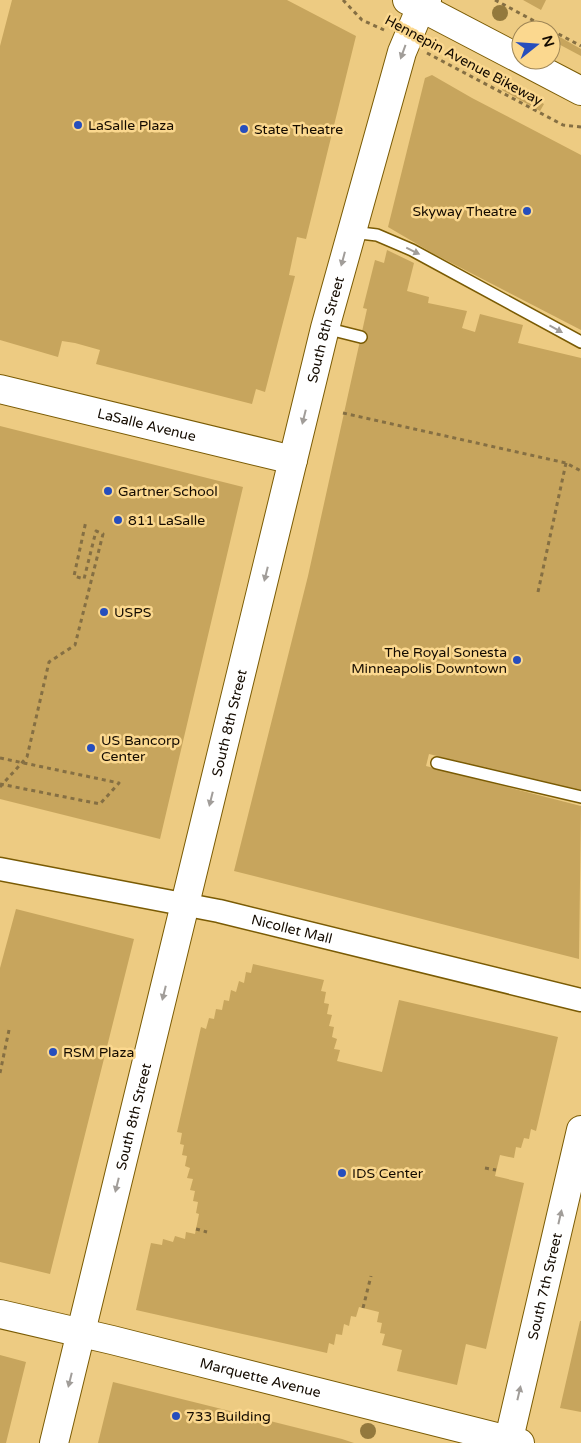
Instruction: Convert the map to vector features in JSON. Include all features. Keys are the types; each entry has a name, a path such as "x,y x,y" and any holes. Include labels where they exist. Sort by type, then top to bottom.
{"main road":[{"name":"South 8th Street","path":"54,1443 325,328 351,231 418,2"},
{"path":"418,2 581,91"},
{"name":"LaSalle Avenue","path":"0,389 293,460"},
{"name":"South 7th Street","path":"512,1442 581,1130"},
{"name":"Marquette Avenue","path":"0,1314 81,1332 512,1442"}],"street":[{"name":"Nicollet Mall","path":"0,869 219,911 581,1000"}],"lane":[{"path":"351,231 377,235 412,250 581,342"},
{"path":"325,328 361,337"},
{"path":"436,763 581,798"}],"path":[{"name":"Hennepin Avenue Bikeway","path":"343,0 362,20 563,125 581,127"},
{"path":"495,0 581,46"},
{"path":"343,413 566,463 581,471"},
{"path":"538,592 566,463"},
{"path":"0,785 27,757 49,662 74,645 103,534 96,531 84,579 74,576 86,520"},
{"path":"0,758 119,783 100,804 0,785"},
{"path":"0,1073 9,1030"},
{"path":"485,1168 496,1170"},
{"path":"196,1229 207,1232"},
{"path":"363,1308 371,1276"}],"building":[{"name":"LaSalle Plaza","path":"12,0 287,0 356,36 306,239 297,237 289,275 295,276 265,392 256,389 252,404 96,364 100,350 75,343 62,341 58,357 0,340 0,46"},
{"path":"523,0 546,0 541,10"},
{"path":"561,38 581,49 581,56 561,45"},
{"path":"432,75 581,155 581,330 434,254 388,227 425,78"},
{"path":"506,83 544,104 540,111 502,90"},
{"path":"387,250 414,263 407,291 429,297 428,303 467,311 462,328 475,332 480,314 523,325 518,343 581,358 581,792 429,754 426,766 581,806 579,959 234,871 308,576 367,309 363,308 375,260 384,263"},
{"path":"0,426 243,487 160,839 0,799"},
{"name":"RSM Plaza","path":"16,909 134,939 50,1274 0,1262 0,968"},
{"name":"IDS Center","path":"253,964 324,980 321,991 326,992 324,1003 329,1004 327,1014 332,1015 329,1026 334,1027 332,1037 337,1039 334,1049 340,1050 337,1061 382,1072 399,1000 558,1037 536,1131 531,1129 529,1139 524,1138 521,1148 516,1147 514,1158 500,1155 495,1176 524,1183 486,1349 466,1344 457,1385 397,1371 402,1350 382,1345 385,1334 380,1333 382,1323 377,1322 379,1312 359,1307 356,1317 351,1316 349,1326 344,1324 342,1335 336,1334 334,1345 329,1343 327,1353 136,1310 151,1243 162,1245 163,1239 173,1242 175,1236 185,1239 186,1232 195,1234 199,1214 196,1213 198,1202 193,1201 195,1191 190,1190 193,1179 187,1178 190,1168 185,1166 187,1156 182,1155 184,1145 180,1144 182,1133 177,1132 201,1027 206,1029 209,1018 214,1019 216,1009 222,1010 224,1000 229,1001 231,990 236,992 239,981 244,983 246,972 251,973"},
{"path":"581,1321 581,1412 560,1408"},
{"path":"0,1355 26,1362 6,1443 0,1443"},
{"name":"733 Building","path":"113,1382 342,1439 354,1443 98,1443"}],"place":[{"name":"LaSalle Plaza","path":"78,125"},
{"name":"State Theatre","path":"244,129"},
{"name":"Skyway Theatre","path":"527,211"},
{"name":"Gartner School","path":"108,491"},
{"name":"811 LaSalle","path":"118,520"},
{"name":"USPS","path":"104,612"},
{"name":"The Royal Sonesta Minneapolis Downtown","path":"517,660"},
{"name":"US Bancorp Center","path":"91,748"},
{"name":"RSM Plaza","path":"53,1052"},
{"name":"IDS Center","path":"342,1173"},
{"name":"733 Building","path":"176,1416"}]}
